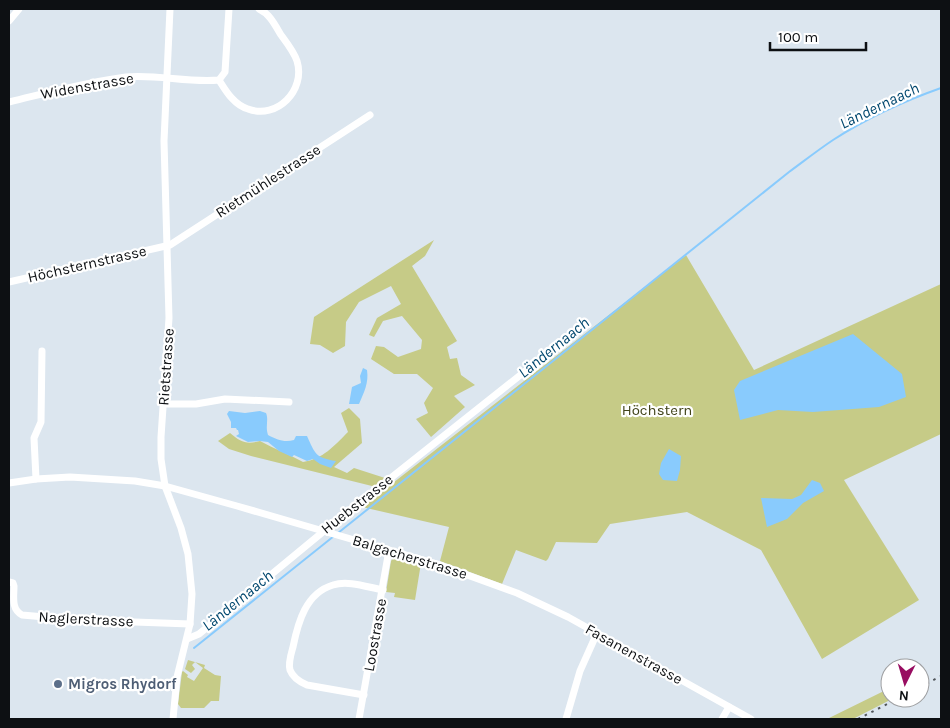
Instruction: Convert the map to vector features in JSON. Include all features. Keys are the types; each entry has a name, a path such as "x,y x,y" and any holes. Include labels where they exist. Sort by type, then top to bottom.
{"street":[{"path":"9,21 19,9"},
{"name":"Rietstrasse","path":"170,9 164,141 169,318 161,460 165,486 181,528 188,554 192,594 190,624 177,677 173,719"},
{"path":"229,9 225,72 219,80 235,102 255,111 271,110 287,101 299,79 297,61 271,18 259,9"},
{"name":"Widenstrasse","path":"9,102 126,77 148,76 166,79 219,80"},
{"name":"Rietmühlestrasse","path":"166,247 175,243 370,115"},
{"name":"Höchsternstrasse","path":"9,282 166,247"},
{"path":"36,478 34,438 41,422 42,351"},
{"name":"Huebstrasse","path":"187,639 200,634 528,368"},
{"path":"163,404 190,404 225,399 289,402"},
{"name":"Balgacherstrasse","path":"9,483 36,478 70,477 110,478 165,486 437,564 537,602"},
{"name":"Loostrasse","path":"359,719 389,550"},
{"name":"Naglerstrasse","path":"9,582 13,583 14,586 14,607 22,615 79,620 190,624"},
{"path":"364,695 307,685 300,682 294,677 290,668 290,657 300,618 309,602 320,592 331,585 343,582 383,590"},
{"name":"Fasanenstrasse","path":"537,602 597,633 751,719"},
{"path":"566,719 580,671 597,633"},
{"path":"722,719 729,707"}],"green space":[{"path":"434,240 425,256 412,266 457,341 447,347 450,359 457,358 461,375 475,385 454,396 465,407 431,437 416,419 428,413 424,403 433,388 417,374 394,374 371,359 376,346 384,347 398,357 421,349 422,340 402,316 383,321 374,337 369,335 377,318 401,304 391,286 359,302 346,322 345,346 333,353 320,345 310,344 314,317"},
{"name":"Höchstern","path":"686,255 754,370 941,284 941,434 844,480 919,600 822,659 761,550 687,512 610,524 597,543 556,542 546,561 516,550 502,584 440,561 449,527 362,507"},
{"path":"349,408 360,419 362,443 334,467 347,473 354,468 385,478 376,487 251,456 229,449 218,441 230,433 244,442 260,441 303,462 316,458 328,451 348,432 341,413"},
{"path":"395,555 421,563 415,600 394,597 395,593 386,592 391,561"},
{"path":"188,660 195,662 192,665 195,669 191,673 185,669"},
{"path":"195,662 205,665 204,668 215,675 221,676 219,701 211,701 204,708 181,708 178,704 182,672 194,681 203,668"},
{"path":"880,693 880,705 853,719 827,719"}],"water":[{"path":"853,334 902,374 906,397 879,407 813,412 778,410 740,420 734,390 740,381"},
{"path":"363,368 367,370 367,383 359,404 349,404 352,387 361,383 360,376"},
{"path":"229,411 245,413 260,411 266,413 268,435 283,441 294,440 296,436 307,436 312,447 320,457 336,461 331,468 313,459 307,461 294,455 292,457 279,451 268,442 248,442 236,436 239,434 236,428 231,428 231,422 227,414"},
{"path":"669,449 681,456 677,481 663,480 659,474 661,463"},
{"path":"812,480 820,483 824,491 803,503 787,519 767,527 761,498 792,499 801,495"}],"waterway":[{"name":"Ländernaach","path":"338,533 789,172 833,140 872,117 941,88"},
{"name":"Ländernaach","path":"194,648 334,536"}],"railway":[{"path":"930,682 941,676"},
{"path":"858,719 880,708"}],"place":[{"name":"Migros Rhydorf","path":"58,684"}]}
